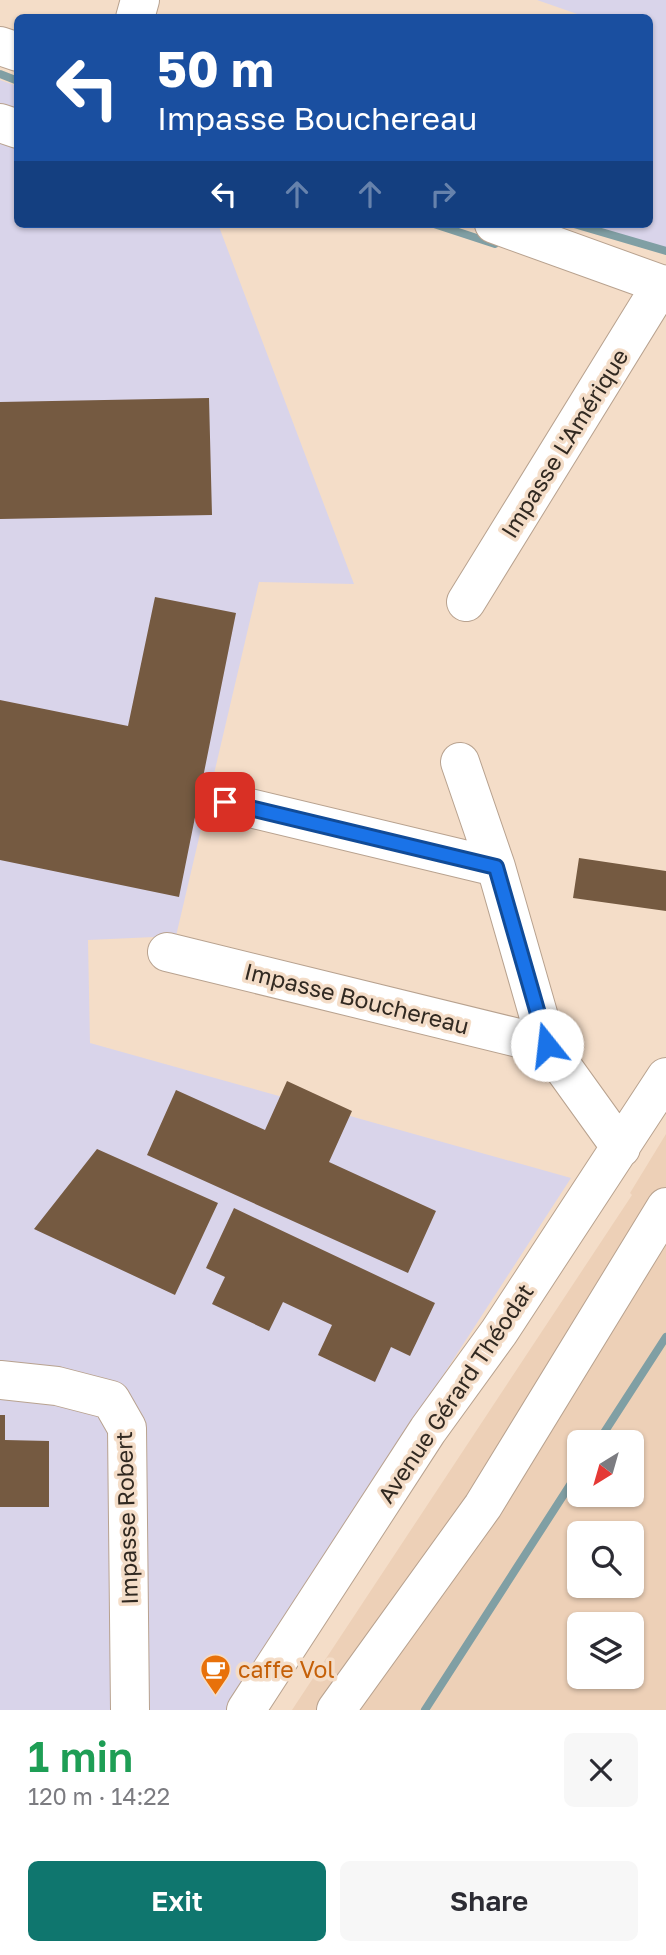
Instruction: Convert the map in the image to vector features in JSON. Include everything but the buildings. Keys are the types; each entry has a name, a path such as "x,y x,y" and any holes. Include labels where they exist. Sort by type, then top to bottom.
{"street":[{"path":"505,228 664,285"},
{"name":"Impasse L'Amérique","path":"466,602 664,285"},
{"path":"460,762 496,867 547,1045 621,1148"},
{"path":"225,802 496,867"},
{"name":"Impasse Bouchereau","path":"167,952 547,1045"},
{"name":"Avenue Gérard Théodat","path":"246,1710 428,1430 499,1332 666,1077"},
{"path":"336,1710 483,1506 666,1207"},
{"name":"Impasse Robert","path":"0,1380 57,1386 111,1400 127,1427 130,1710"}],"shaded area":[{"path":"537,0 666,0 666,254 598,228 653,228 653,14 577,14"},
{"path":"0,80 14,85 14,228 220,228 354,584 259,582 176,936 88,940 90,1043 571,1178 226,1710 0,1710"},
{"path":"666,1134 666,1710 292,1710 632,1195 630,1193"}],"waterway":[{"path":"0,74 14,79"},
{"path":"446,228 495,244"},
{"path":"588,228 666,251"},
{"path":"606,1430 666,1337"},
{"path":"425,1710 567,1490"}],"place":[{"name":"caffe Vol","path":"215,1696"}],"route":[{"path":"225,802 496,867 547,1045"}]}
